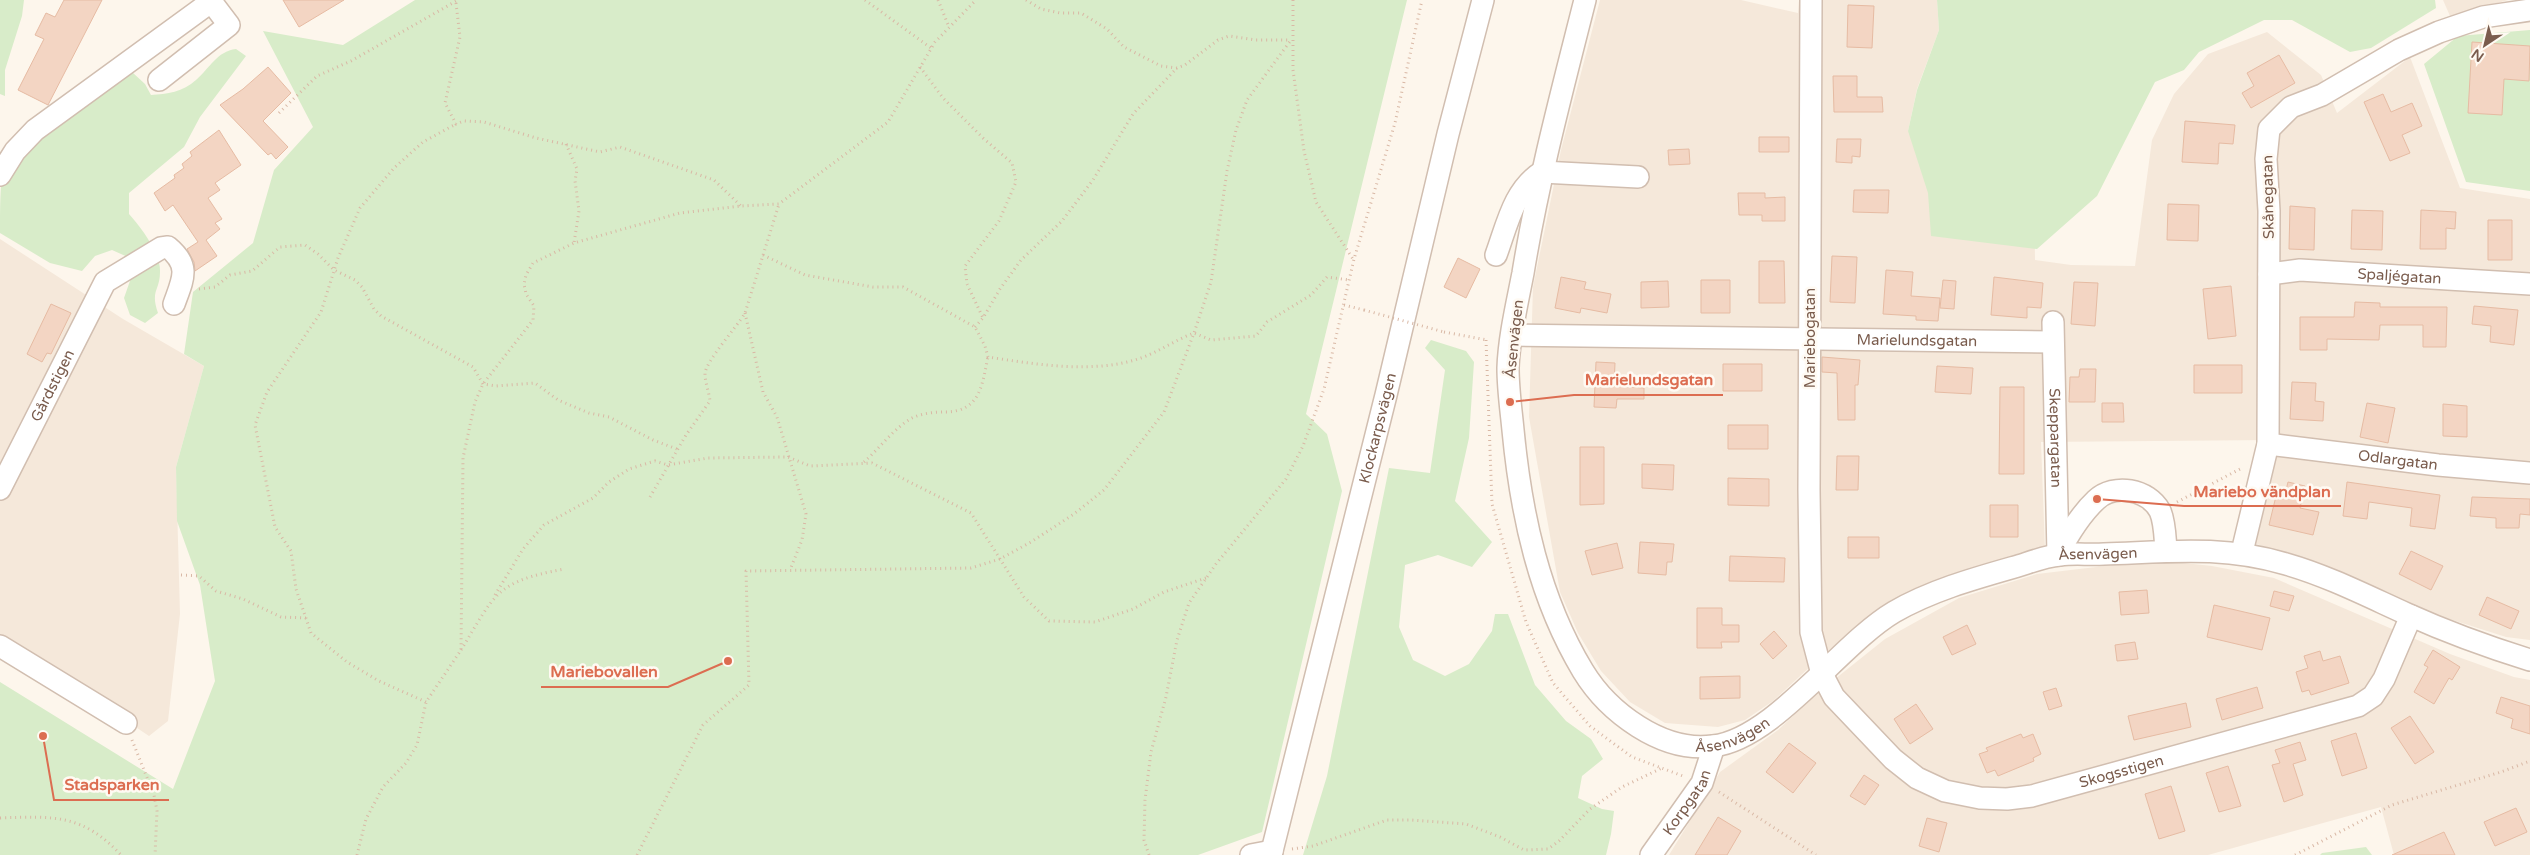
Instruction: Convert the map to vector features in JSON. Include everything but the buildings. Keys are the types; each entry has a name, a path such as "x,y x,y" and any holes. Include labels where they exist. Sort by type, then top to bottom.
{"street":[{"name":"Klockarpsvägen","path":"1271,853 1381,415 1445,144 1483,0"},
{"name":"Åsenvägen","path":"1585,0 1542,172 1512,335 1508,368 1518,482 1534,556 1568,646 1593,686 1615,710 1640,728 1675,742 1690,745 1714,746 1743,736 1788,704 1822,674 1854,641 1895,612 1950,587 2058,555 2166,550 2242,552 2322,576 2411,616 2530,660"},
{"name":"Mariebogatan","path":"1811,0 1809,490 1811,632 1822,674"},
{"path":"0,175 15,151 35,130 211,1 229,25 159,80"},
{"name":"Skånegatan","path":"2242,552 2265,451 2269,274 2266,159 2269,129 2292,107 2322,95 2399,50 2439,32 2483,17 2530,10"},
{"path":"1496,255 1521,191 1529,180 1542,172 1638,177"},
{"name":"Gårdstigen","path":"0,489 105,282 155,252 168,247 178,256 183,266 178,295"},
{"name":"Spaljégatan","path":"2269,274 2300,270 2530,284"},
{"name":"Marielundsgatan","path":"1512,335 1811,338 2053,332"},
{"name":"Skeppargatan","path":"2053,332 2058,555"},
{"name":"Odlargatan","path":"2265,451 2530,473"},
{"path":"2058,555 2070,532 2097,499 2109,492 2131,490 2148,499 2160,511 2166,550"},
{"name":"Skogsstigen","path":"1822,674 1834,697 1893,759 1917,778 1945,791 1980,798 2007,799 2032,796 2358,706 2373,696 2384,679 2411,616"},
{"path":"0,646 126,723"},
{"name":"Korpgatan","path":"1651,855 1702,783 1714,746"},
{"path":"1251,855 1271,853"}],"path":[{"path":"865,0 931,48"},
{"path":"938,0 949,28"},
{"path":"460,650 463,458 475,402 483,384 533,320 534,306 526,294 524,284 526,275 533,263 574,243 680,213 779,204 888,122 931,48 976,0"},
{"path":"1026,0 1041,10 1060,13 1081,13 1107,29 1124,47 1161,66 1177,68"},
{"path":"1293,0 1292,40 1304,150 1316,202 1354,259"},
{"path":"1149,855 1144,840 1144,832 1145,800 1151,752 1166,697 1177,640 1189,603 1206,578 1286,479 1303,446 1324,389 1354,259 1395,123 1422,0"},
{"path":"278,113 317,76 351,61 457,1 460,37 445,103 456,124"},
{"path":"974,327 983,318 1000,289 1021,260 1062,221 1093,180 1133,114 1177,68 1185,65 1218,40 1230,36 1256,40 1292,40"},
{"path":"637,855 703,725 749,685 746,571 971,568 1000,560 1074,514 1104,490 1164,412 1211,282 1227,171 1236,130 1247,100 1292,40"},
{"path":"920,67 943,98 983,138 1012,163 1016,182 999,221 965,266 966,284 983,318"},
{"path":"426,702 380,681 347,662 311,633 296,588 291,551 275,527 255,425 267,392 321,312 334,270 360,208 394,168 423,142 464,121 484,122 536,138 600,152 620,147 662,164 685,169 714,180 741,206"},
{"path":"566,144 577,170 575,181 579,212 574,243"},
{"path":"650,497 677,449 710,401 705,374 707,364 737,328 745,313 779,204"},
{"path":"178,295 215,287 230,276 252,271 280,247 305,245 318,254 334,270 355,280 362,287 374,309 381,316 473,368 483,384 496,386 535,383 558,400 589,413 609,417 653,440 677,449"},
{"path":"763,255 804,275 872,287 903,287 974,327 985,346 988,357 980,394 972,403 957,412 936,412 912,418 863,462"},
{"path":"988,357 1049,366 1110,365 1139,359 1173,341 1194,333 1211,340 1256,336 1267,322 1311,295 1327,277 1349,280"},
{"path":"1344,305 1444,332 1486,340 1512,335"},
{"path":"745,313 763,392 776,417 806,514 802,540 790,570"},
{"path":"2160,511 2265,451"},
{"path":"356,855 366,818 383,787 406,763 417,745 426,702 523,549 544,526 593,498 609,482 629,469 655,461 668,465 708,458 788,457 810,466 863,462 881,468 971,513 1024,597 1049,621 1095,622 1133,609 1164,592 1206,578"},
{"path":"495,595 511,583 533,575 564,569"},
{"path":"181,576 199,576 216,591 244,599 281,617 306,618"},
{"path":"126,723 154,795 157,812 155,855"},
{"path":"2294,855 2392,805 2501,772 2530,761"},
{"path":"1271,853 1313,846 1387,820 1466,824 1500,837 1524,850 1548,849 1560,841 1590,809 1622,787 1662,768"},
{"path":"0,818 53,818 73,822 98,832 121,855"}],"shaded area":[{"path":"1600,0 1741,0 1798,13 1799,0 1937,0 1939,30 1917,89 1908,131 2034,189 2035,260 2071,265 2135,266 2152,140 2174,94 2208,54 2267,32 2321,75 2337,113 2410,57 2460,188 2530,199 2530,640 2506,637 2440,616 2252,542 2271,440 2041,442 2045,550 1886,607 1826,652 1773,701 1745,720 1718,727 1665,723 1630,702 1601,671 1578,633 1560,592 1529,417 1533,287 1561,150"},
{"path":"2443,0 2508,0 2450,16"},
{"path":"0,239 123,319 204,366 176,467 180,614 168,721 149,736 0,636"},
{"path":"2155,560 2212,566 2274,578 2450,654 2514,677 2530,680 2530,855 2394,855 2381,807 2208,855 1669,855 1720,772 1778,730 1820,691 1885,639 1959,598 2037,574"}],"green space":[{"path":"0,0 24,0 22,16 5,70 5,96 0,94"},
{"path":"415,0 1407,0 1306,414 1327,434 1342,491 1262,832 1198,855 0,855 0,682 173,789 215,681 200,585 177,521 176,467 204,366 184,354 193,292 253,243 274,170 313,127 263,31 343,45"},
{"path":"1937,0 2435,0 2436,8 2371,48 2350,52 2292,20 2264,20 2199,52 2184,70 2155,82 2097,196 2037,249 1931,236 1928,193 1908,131 1917,90 1939,30"},
{"path":"2530,30 2530,191 2466,182 2424,64 2458,36"},
{"path":"236,49 246,56 200,117 184,147 129,193 129,214 154,249 159,265 160,278 155,295 158,313 145,323 130,315 124,298 131,278 130,258 112,250 95,256 82,271 50,263 0,233 1,187 9,172 39,140 59,124 132,72 145,84 151,95 169,93 191,84 218,57 229,50"},
{"path":"1431,340 1466,351 1474,362 1469,438 1455,501 1492,542 1472,567 1438,555 1405,565 1399,627 1413,660 1445,676 1469,664 1492,631 1495,614 1508,614 1535,685 1566,721 1591,739 1603,759 1582,776 1578,798 1602,809 1614,811 1606,855 1303,855 1327,776 1389,468 1430,473 1445,370 1425,348"},
{"path":"2366,847 2372,855 2320,855 2322,853"}],"place":[{"name":"Marielundsgatan","path":"1510,402"},
{"name":"Mariebo vändplan","path":"2097,499"},
{"name":"Mariebovallen","path":"728,661"},
{"name":"Stadsparken","path":"43,736"}]}
